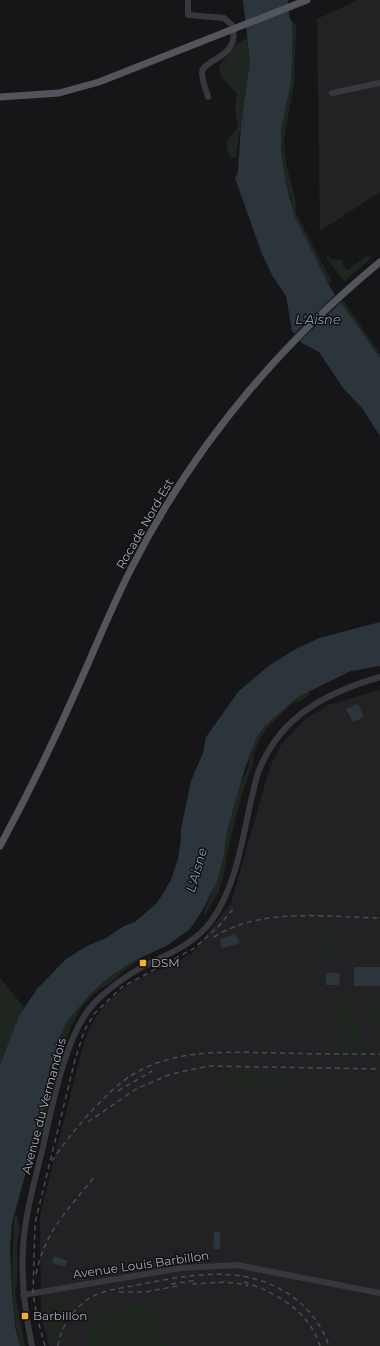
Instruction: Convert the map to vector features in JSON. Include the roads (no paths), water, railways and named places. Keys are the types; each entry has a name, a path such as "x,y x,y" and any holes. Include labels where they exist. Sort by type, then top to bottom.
{"main road":[{"path":"0,97 59,93 99,82 307,0"},
{"name":"Rocade Nord-Est","path":"0,846 45,758 132,566 154,526 188,473 246,394 279,357 332,304 380,262"}],"street":[{"path":"188,0 188,15 224,18 232,25 233,40 230,49 224,55 204,67 202,72 208,97"},
{"path":"332,93 380,83"},
{"name":"Avenue du Vermandois","path":"32,1346 23,1295 23,1247 26,1218 64,1064 73,1038 82,1020 97,1000 118,983 141,968 188,944 211,921 223,903 231,885 258,773 263,760 278,736 290,722 320,701 346,688 380,677"},
{"name":"Avenue Louis Barbillon","path":"23,1295 181,1268 237,1265 380,1293"}],"water":[{"name":"L'Aisne","path":"243,0 288,0 289,15 292,23 292,64 291,82 281,129 281,149 285,181 295,217 331,289 380,358 380,436 362,408 343,388 319,352 302,343 292,331 286,296 273,277 262,254 235,178 238,172 241,124 250,62"},
{"name":"L'Aisne","path":"380,622 380,666 351,671 298,697 265,726 257,737 245,768 227,831 223,860 217,882 202,911 190,929 168,945 130,963 107,979 90,994 68,1020 62,1031 49,1069 43,1110 12,1223 10,1247 12,1294 15,1327 20,1346 0,1346 0,1065 19,1016 37,989 66,959 87,946 106,938 124,926 135,922 157,903 171,880 178,859 181,829 191,781 203,753 206,737 238,692 267,667 294,650 319,638"},
{"path":"358,704 364,717 353,722 346,709"},
{"path":"235,934 240,942 238,944 221,948 220,939"},
{"path":"354,967 380,967 380,986 354,986"},
{"path":"326,973 340,973 339,985 326,985"},
{"path":"214,1232 220,1232 220,1249 213,1249"},
{"path":"54,1256 68,1261 65,1267 52,1263"}],"railway":[{"path":"45,1346 37,1317 33,1293 35,1223 75,1060 84,1031 94,1014 122,987 193,949 218,927 233,909"},
{"path":"214,937 232,928 252,921 273,918 295,916 380,918"},
{"path":"52,1161 78,1126 111,1091 132,1075 149,1066 166,1060 184,1056 221,1052 380,1054"},
{"path":"88,1122 136,1089 171,1074 209,1066 380,1069"},
{"path":"118,1091 152,1071"},
{"path":"36,1274 45,1245 52,1233 67,1211 95,1176"},
{"path":"58,1346 63,1328 70,1317 83,1303 95,1295 116,1289 169,1279 218,1274 249,1277 265,1282 287,1293 296,1299 312,1315 319,1325 329,1346"},
{"path":"171,1284 198,1280"},
{"path":"192,1284 227,1282 248,1286"},
{"path":"244,1282 256,1286 280,1298 300,1313 315,1334 320,1346"},
{"path":"119,1292 146,1292 177,1286"}],"place":[{"name":"DSM","path":"143,963"},
{"name":"Barbillon","path":"25,1316"}]}
